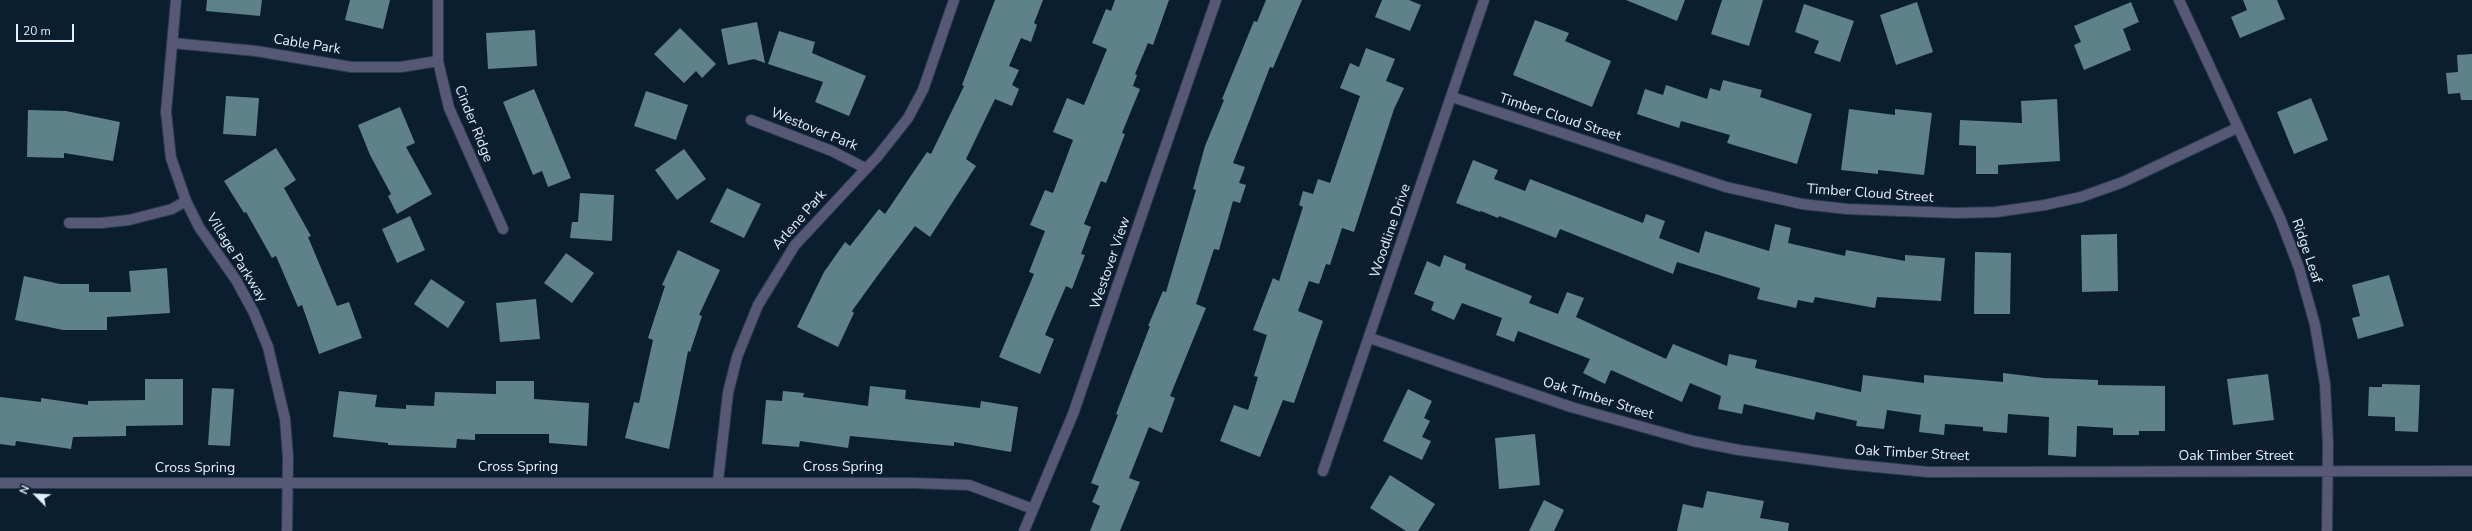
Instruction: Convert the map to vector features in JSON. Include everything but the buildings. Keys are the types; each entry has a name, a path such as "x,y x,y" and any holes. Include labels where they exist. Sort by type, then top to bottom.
{"street":[{"name":"Village Parkway","path":"176,0 166,112 172,158 186,201 199,227 236,280 254,313 268,347 278,383 285,419 288,484 287,531"},
{"name":"Cinder Ridge","path":"438,0 438,61 449,108 503,229"},
{"name":"Arlene Park","path":"718,481 728,393 737,357 758,305 795,245 892,140 908,118 923,90 954,0"},
{"name":"Westover View","path":"1024,531 1073,414 1216,0"},
{"name":"Woodline Drive","path":"1323,471 1370,338 1484,0"},
{"name":"Ridge Leaf","path":"2179,0 2280,218 2299,268 2315,325 2325,384 2328,471 2328,531"},
{"name":"Cable Park","path":"172,43 256,51 351,66 402,67 438,61"},
{"name":"Timber Cloud Street","path":"1452,97 1726,187 1802,204 1847,209 1956,213 1996,212 2045,205 2081,197 2123,182 2237,128"},
{"name":"Westover Park","path":"751,120 832,151 865,168"},
{"path":"69,223 101,223 129,220 172,209 186,201"},
{"name":"Oak Timber Street","path":"1370,338 1571,407 1693,441 1739,450 1845,464 1928,472 2472,471"},
{"name":"Cross Spring","path":"0,483 288,484 718,481 913,482 969,486 1033,509"}]}
